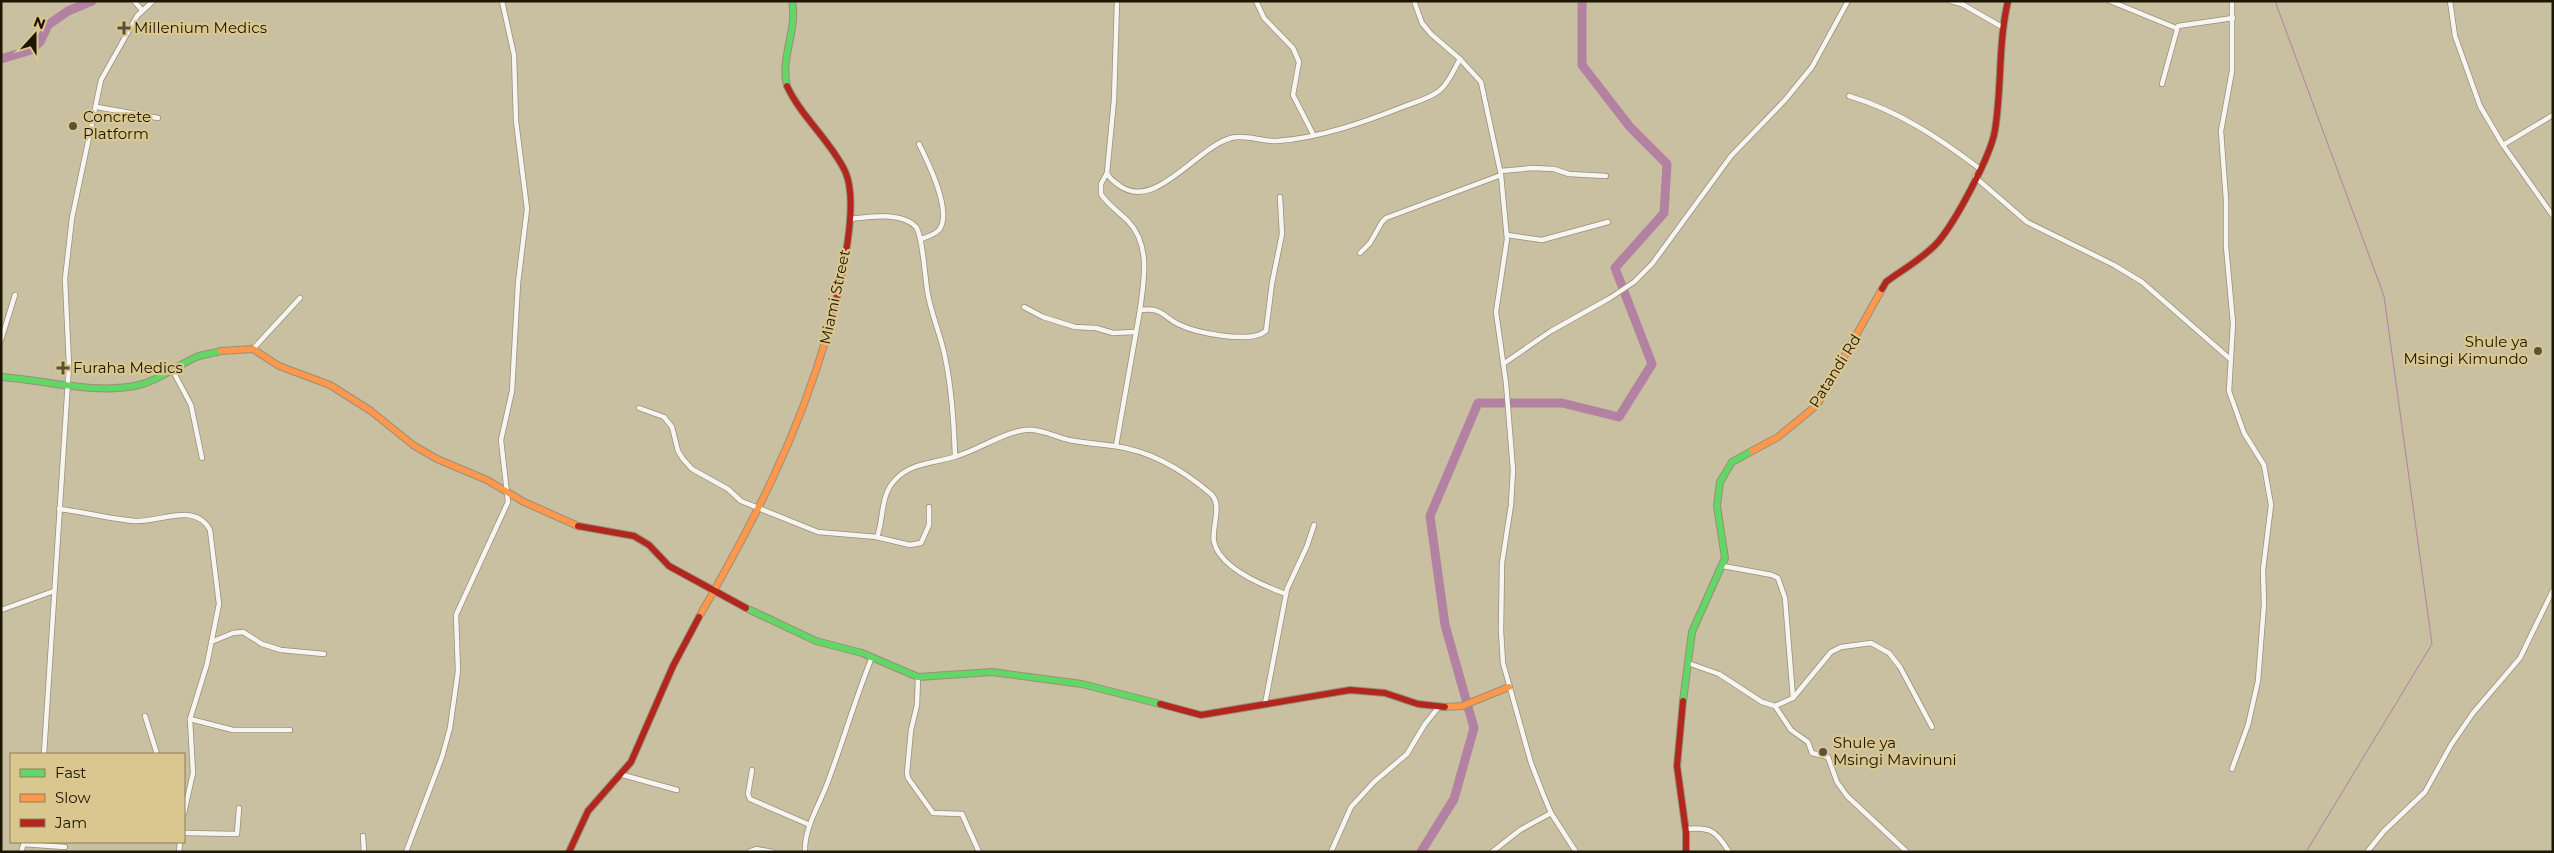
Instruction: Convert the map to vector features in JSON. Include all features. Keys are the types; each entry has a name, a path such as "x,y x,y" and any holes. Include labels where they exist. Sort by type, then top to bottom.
{"street":[{"path":"134,1 142,10"},
{"path":"44,753 69,340 65,279 72,218 101,80 142,10 153,1"},
{"path":"406,852 442,757 450,728 458,671 456,615 506,507 508,494 501,456 501,440 512,391 518,283 527,209 516,121 514,56 502,1"},
{"name":"Miami Street","path":"569,852 582,820 592,806 623,775 639,746 679,654 745,537 786,449 827,341 841,282 852,192 844,169 803,115 787,86 783,62 795,12 792,1"},
{"path":"1116,446 1118,423 1129,379 1145,267 1142,246 1135,230 1101,194 1101,184 1106,173 1114,100 1117,1"},
{"path":"1256,1 1269,25 1295,52 1300,69 1293,95 1313,134"},
{"path":"1414,1 1422,23 1431,34 1460,59 1481,82 1501,173 1507,235 1496,307 1513,470 1511,505 1502,563 1501,593 1504,663 1531,763 1551,813 1576,852"},
{"path":"1503,364 1551,331 1618,293 1634,282 1652,264 1730,156 1785,100 1812,67 1848,1"},
{"path":"1951,1 1962,4 2002,27"},
{"name":"Patandi Rd","path":"1686,852 1686,829 1677,766 1693,627 1723,566 1724,547 1719,527 1717,496 1720,482 1728,466 1778,437 1817,405 1852,347 1886,282 1940,239 1990,149 1997,125 2002,27 2008,1"},
{"path":"2110,1 2176,28"},
{"path":"2232,1 2232,71 2221,131 2226,200 2226,246 2233,323 2229,358 2229,391 2232,405 2244,433 2264,465 2271,505 2263,570 2264,604 2258,681 2248,725 2232,769"},
{"path":"2450,1 2455,36 2480,106 2503,145 2553,216"},
{"path":"2162,84 2176,28 2180,25 2233,18"},
{"path":"1106,173 1126,190 1141,193 1168,181 1202,154 1226,140 1242,137 1276,141 1370,120 1434,94 1443,88 1460,59"},
{"path":"1849,96 1878,105 1900,116 1940,140 1980,169"},
{"path":"96,107 158,118"},
{"path":"2503,145 2553,115"},
{"path":"919,144 940,197 942,220 937,232 921,239"},
{"path":"1360,253 1370,243 1386,218 1501,173 1533,168 1554,169 1569,174 1606,176"},
{"path":"1975,177 2027,222 2114,265 2142,282 2229,358"},
{"path":"1140,310 1162,311 1179,324 1227,336 1249,336 1265,332 1268,327 1272,283 1282,234 1280,197"},
{"path":"850,219 874,217 904,220 917,228 921,239 928,296 948,372 955,456"},
{"path":"1507,235 1542,240 1608,222"},
{"path":"1,340 15,295"},
{"path":"253,349 300,298"},
{"path":"1024,307 1042,317 1075,327 1096,328 1113,333 1135,332"},
{"path":"1,377 39,380 66,387 138,385 151,382 205,355 232,349 253,349 278,366 330,385 371,411 413,445 487,480 508,494 583,528 634,536 649,545 669,566 804,636 872,657 918,677 968,672 992,672 1082,684 1202,715 1350,690 1385,692 1418,704 1438,708 1462,706 1509,687"},
{"path":"173,371 191,405 202,458"},
{"path":"639,408 660,414 671,424 678,451 692,469 728,489 741,501 818,532 876,537 910,545 921,543 929,525 929,507"},
{"path":"876,537 881,527 884,503 894,480 925,462 955,456 994,438 1027,430 1084,443 1116,446 1174,465 1211,495 1216,507 1214,536 1218,550 1252,581 1286,594"},
{"path":"59,509 136,521 179,515 205,521 211,534 213,565 219,598 211,642 190,720 193,773 185,807"},
{"path":"1264,704 1286,594 1314,525"},
{"path":"1723,566 1772,575 1778,578 1785,598 1793,698"},
{"path":"2367,852 2384,831 2425,792 2451,745 2473,713 2520,658 2553,590"},
{"path":"1,610 54,591"},
{"path":"211,642 232,633 243,632 262,644 281,650 324,654"},
{"path":"1775,706 1793,698 1831,652 1841,647 1871,642 1890,653 1900,667 1932,728"},
{"path":"805,852 805,836 828,783 849,717 872,657"},
{"path":"1688,663 1719,674 1762,702 1775,706 1791,730 1808,742 1812,753 1828,757 1837,782 1847,796 1907,852"},
{"path":"918,677 917,705 911,730 907,775 933,813 959,813 964,816 978,852"},
{"path":"1331,852 1350,807 1380,777 1407,754 1425,724 1438,708"},
{"path":"145,716 157,753"},
{"path":"190,720 233,730 290,730"},
{"path":"752,770 748,794 750,799 810,825"},
{"path":"623,775 678,790"},
{"path":"185,790 187,795"},
{"path":"185,833 237,834 239,808"},
{"path":"1492,852 1520,830 1551,813"},
{"path":"1686,829 1709,829 1718,836 1729,852"},
{"path":"363,836 364,852"},
{"path":"21,852 24,843 65,847"},
{"path":"748,852 756,849 773,852"}],"waterway":[{"path":"1,59 31,50 40,42 48,25 68,11 92,1"},
{"path":"1421,852 1454,799 1474,728 1445,625 1430,516 1478,403 1562,403 1619,417 1652,364 1615,268 1664,213 1667,164 1630,127 1582,65 1582,1"},
{"path":"2275,1 2384,296 2432,644 2306,852"}],"traffic: fast":[{"path":"787,86 785,75 793,22 792,1"},
{"path":"1,377 88,388 123,388 147,383 199,356 221,351"},
{"path":"1683,701 1692,632 1725,558 1717,506 1720,482 1732,462 1752,451"},
{"path":"746,608 816,641 862,653 918,677 992,672 1082,684 1160,704"}],"traffic: slow":[{"path":"1752,451 1778,437 1817,405 1882,289"},
{"path":"699,617 738,548 788,444 803,408 828,332"},
{"path":"221,351 253,349 279,366 330,385 371,411 413,445 437,459 487,480 524,502 578,526"},
{"path":"1445,707 1462,706 1509,687"}],"traffic: jam":[{"path":"1882,289 1886,282 1920,259 1938,242 1962,205 1980,172 1995,130 2003,33 2008,1"},
{"path":"787,86 800,108 839,160 845,171 849,186 849,227 846,250 828,332"},
{"path":"578,526 634,536 649,545 669,566 746,608"},
{"path":"569,852 588,811 631,762 673,666 699,617"},
{"path":"1160,704 1201,715 1350,690 1385,693 1418,704 1445,707"},
{"path":"1683,701 1677,766 1686,832 1686,852"}],"place":[{"name":"Millenium Medics","path":"124,28"},
{"name":"Concrete Platform","path":"73,126"},
{"name":"Shule ya Msingi Kimundo","path":"2538,351"},
{"name":"Furaha Medics","path":"63,368"},
{"name":"Shule ya Msingi Mavinuni","path":"1823,752"}]}
